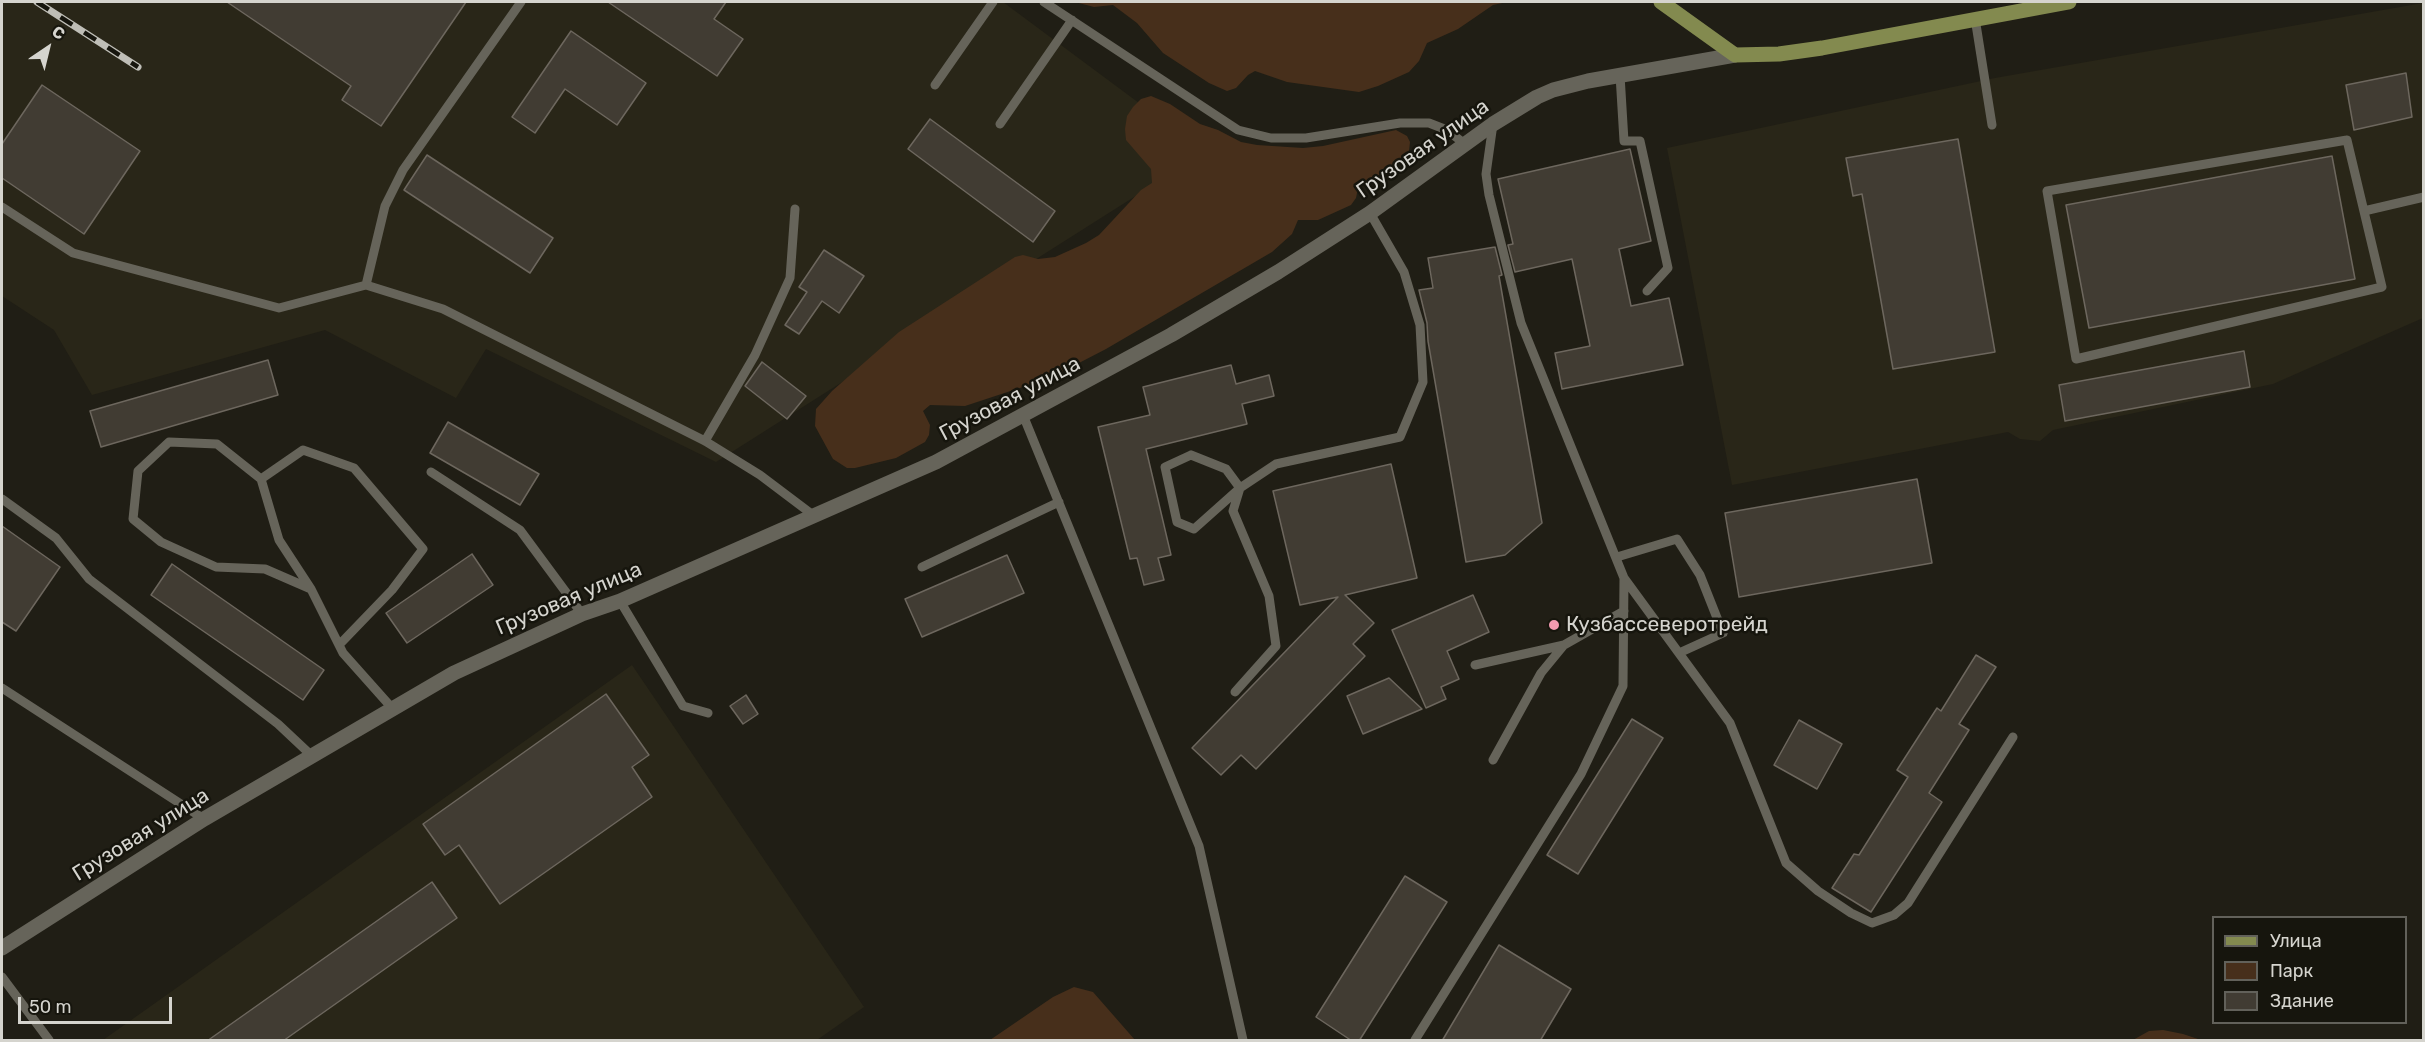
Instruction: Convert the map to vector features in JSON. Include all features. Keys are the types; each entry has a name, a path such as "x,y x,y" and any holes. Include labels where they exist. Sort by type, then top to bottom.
{"main road":[{"path":"1660,2 1735,55"},
{"name":"Грузовая улица","path":"1735,55 1779,54 1822,48 2069,2"}],"street":[{"name":"Грузовая улица","path":"2,948 204,819 392,708 494,653 582,614 620,601 936,462 1171,335 1278,272 1370,213 1493,124 1537,97 1553,90 1620,75 1735,55"}],"lane":[{"path":"366,285 385,206 403,170 521,2"},
{"path":"935,85 993,2"},
{"path":"1044,2 1238,130 1270,138 1306,138 1400,123 1429,123 1448,130 1466,145"},
{"path":"1974,18 1992,125"},
{"path":"1000,124 1072,20"},
{"path":"1620,75 1624,141 1640,141 1668,268 1647,291"},
{"path":"1493,124 1486,174 1489,195 1521,323 1624,578 1730,723 1786,863 1818,891 1851,913 1872,923 1894,915 1908,903 2013,737"},
{"path":"2347,140 2364,211 2382,287 2076,359 2048,191 2347,140"},
{"path":"2364,211 2424,196"},
{"path":"2,207 73,253 279,308 366,285 443,309 705,441 760,475 813,515"},
{"path":"705,441 755,356 790,278 795,209"},
{"path":"1240,488 1226,469 1191,455 1165,467 1177,522 1194,530 1240,488 1276,464 1400,437 1423,382 1420,325 1404,272 1370,213"},
{"path":"1023,415 1199,846 1243,1041"},
{"path":"311,589 265,569 216,567 161,542 133,519 138,471 169,442 217,444 261,479 279,540 311,589 343,653 392,708"},
{"path":"261,479 303,450 354,468 423,549 392,590 339,645"},
{"path":"431,472 520,530 582,614"},
{"path":"1235,692 1276,646 1269,596 1233,511 1240,488"},
{"path":"2,499 56,538 89,579 278,724 311,755"},
{"path":"922,567 1059,502"},
{"path":"1617,558 1677,539 1700,575 1724,633 1679,653"},
{"path":"1415,1041 1581,774 1623,686 1624,578"},
{"path":"620,601 683,706 708,713"},
{"path":"1475,665 1564,645 1624,611"},
{"path":"1493,760 1540,674 1564,645"},
{"path":"2,688 204,819"},
{"path":"2,977 50,1041"}],"shaded area":[{"path":"2,2 1003,2 1205,152 716,462 486,349 456,398 325,330 92,395 54,330 2,296"},
{"path":"2423,3 2423,318 2273,384 2053,430 2040,441 2020,439 2008,432 1732,485 1667,148 1995,78"},
{"path":"632,665 864,1007 817,1040 103,1040"}],"green space":[{"path":"1075,2 1507,2 1493,5 1458,29 1427,43 1419,61 1409,72 1359,92 1287,82 1255,71 1236,88 1227,91 1209,83 1163,53 1137,23 1113,5 1094,7"},
{"path":"1151,96 1170,104 1200,124 1241,142 1303,148 1323,146 1396,130 1407,136 1410,142 1409,151 1397,166 1358,188 1356,198 1351,205 1318,220 1298,220 1292,234 1272,252 1106,349 1050,378 965,406 930,405 923,411 930,425 929,435 925,442 896,458 855,468 847,468 833,459 815,426 816,409 832,391 899,332 1015,257 1023,255 1038,259 1055,257 1086,243 1099,235 1141,190 1152,183 1151,169 1126,140 1125,129 1127,116 1133,107 1141,99"},
{"path":"1074,987 1093,992 1135,1040 990,1040 1053,997"},
{"path":"2163,1030 2201,1040 2133,1040 2149,1031"}],"building":[{"path":"227,2 466,2 381,126 342,100 351,86"},
{"path":"608,2 726,2 714,19 743,39 717,76"},
{"path":"571,31 646,83 617,125 565,89 535,133 512,117"},
{"path":"2406,73 2412,117 2354,130 2346,85"},
{"path":"42,85 140,151 84,234 2,178 2,144"},
{"path":"930,119 1055,211 1033,242 908,149"},
{"path":"1958,139 1995,352 1893,369 1862,194 1853,196 1846,158"},
{"path":"1630,149 1651,241 1619,249 1631,306 1669,298 1683,365 1562,389 1555,353 1590,346 1572,259 1515,272 1508,245 1513,244 1498,179"},
{"path":"427,155 553,238 530,273 404,190"},
{"path":"2332,156 2355,279 2089,328 2066,205"},
{"path":"1495,247 1502,275 1499,276 1542,523 1505,555 1466,562 1428,341 1427,323 1419,290 1433,288 1428,258"},
{"path":"824,250 864,276 839,313 822,301 799,334 785,325 807,292 799,287"},
{"path":"2244,351 2250,387 2065,421 2059,385"},
{"path":"268,360 278,395 101,447 90,411"},
{"path":"762,362 806,396 787,419 745,386"},
{"path":"1231,365 1236,384 1269,375 1274,396 1242,404 1247,424 1146,449 1171,555 1158,558 1164,580 1144,585 1137,558 1130,559 1098,427 1150,415 1143,387"},
{"path":"448,422 539,474 520,505 430,453"},
{"path":"1391,464 1417,578 1345,595 1374,623 1353,644 1365,656 1256,769 1241,755 1221,775 1192,748 1338,597 1300,605 1273,491"},
{"path":"1917,479 1932,563 1739,597 1725,513"},
{"path":"2,526 60,567 16,631 2,622"},
{"path":"472,554 493,585 407,643 386,613"},
{"path":"1007,555 1024,593 922,637 905,599"},
{"path":"172,564 324,670 303,700 151,595"},
{"path":"1473,595 1489,632 1447,651 1459,679 1441,687 1446,699 1426,708 1392,630"},
{"path":"1976,655 1996,667 1959,724 1969,730 1929,793 1942,802 1871,912 1832,888 1854,854 1859,855 1908,777 1897,770 1937,708 1941,711"},
{"path":"1389,678 1422,709 1363,734 1347,696"},
{"path":"606,694 649,755 632,767 652,797 500,904 459,845 445,855 423,824"},
{"path":"746,695 758,714 743,724 730,706"},
{"path":"1632,719 1663,738 1578,874 1547,855"},
{"path":"1799,720 1842,744 1817,789 1774,765"},
{"path":"1405,876 1447,902 1359,1041 1352,1041 1316,1017"},
{"path":"432,882 457,918 283,1041 207,1041"},
{"path":"1499,945 1571,989 1540,1041 1442,1041"}],"railway":[{"path":"37,2 138,67"}],"place":[{"name":"Кузбассеверотрейд","path":"1554,625"}]}
